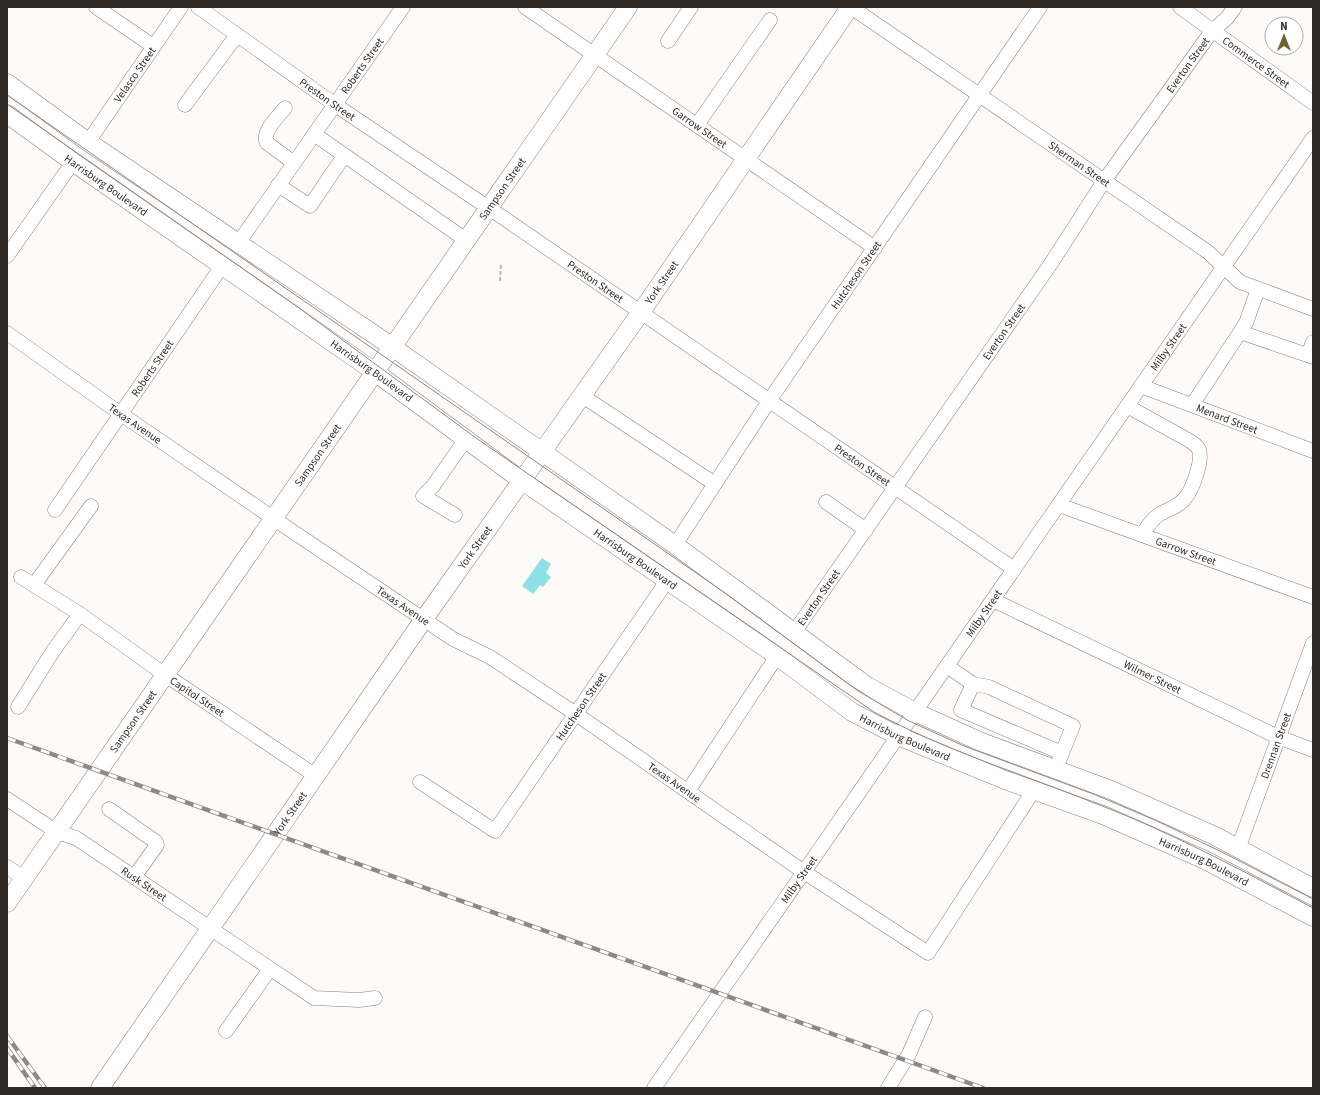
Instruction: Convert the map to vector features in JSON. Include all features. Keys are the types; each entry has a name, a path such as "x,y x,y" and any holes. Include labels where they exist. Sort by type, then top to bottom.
{"main road":[{"name":"Sampson Street","path":"7,903 164,674 393,348 628,7"},
{"name":"York Street","path":"100,1088 209,928 540,452 641,312 850,7"},
{"path":"7,83 88,142 239,242 675,545 795,631 867,686 915,712 979,741 1111,790 1213,835 1313,888"},
{"name":"Harrisburg Boulevard","path":"7,114 73,162 375,372 521,480 777,656 852,712 898,736 1034,790 1103,815 1205,860 1313,917"}],"street":[{"path":"96,7 152,46"},
{"name":"Velasco Street","path":"88,142 152,46 181,7"},
{"name":"Preston Street","path":"198,7 334,104 489,207 1014,569"},
{"name":"Roberts Street","path":"239,242 403,7"},
{"name":"Garrow Street","path":"525,7 875,248"},
{"path":"668,41 691,7"},
{"name":"Sherman Street","path":"850,7 1208,252 1240,282 1313,309"},
{"name":"Hutcheson Street","path":"675,545 769,401 1040,7"},
{"name":"Commerce Street","path":"1180,7 1313,103"},
{"name":"Everton Street","path":"795,631 1052,262 1104,181 1212,31 1227,18 1235,7"},
{"path":"698,125 770,20"},
{"path":"185,105 237,35"},
{"path":"285,108 266,134 265,139 267,144 294,163"},
{"path":"314,134 466,240"},
{"name":"Milby Street","path":"654,1088 1313,138"},
{"path":"278,185 310,206 344,156"},
{"path":"7,256 73,162"},
{"name":"Roberts Street","path":"55,510 222,266"},
{"path":"1192,405 1249,317 1258,289"},
{"path":"1240,332 1311,356 1313,342"},
{"name":"Texas Avenue","path":"7,333 121,414 273,518 453,639 490,657 576,714 804,872 928,953 1034,790"},
{"name":"Menard Street","path":"1141,386 1313,451"},
{"path":"581,395 715,484"},
{"path":"1128,406 1190,441 1197,446 1200,452 1195,478 1186,498 1151,521 1142,535"},
{"path":"455,515 423,496 433,486 466,439"},
{"path":"826,502 866,530"},
{"name":"Garrow Street","path":"1059,505 1313,597"},
{"path":"34,585 91,506"},
{"name":"Capitol Street","path":"21,577 80,614 164,674 316,776"},
{"name":"Hutcheson Street","path":"420,782 496,831 667,581"},
{"name":"Wilmer Street","path":"993,600 1278,737 1313,750"},
{"path":"18,707 53,651 80,614"},
{"name":"Drennan Street","path":"1238,848 1313,643"},
{"path":"688,791 777,656"},
{"path":"947,666 973,684 989,687 1073,726 1056,770"},
{"path":"973,684 962,710 1062,753"},
{"name":"Rusk Street","path":"7,799 57,832 76,838 314,998 359,1000 375,998"},
{"path":"109,810 156,842 157,845 134,877"},
{"path":"7,866 24,878"},
{"path":"226,1031 275,972"},
{"path":"888,1088 909,1054 925,1017"}],"path":[{"path":"500,281 501,264"}],"water":[{"path":"542,558 551,564 546,573 551,577 543,587 540,585 533,594 522,586"}],"tram line":[{"path":"7,95 728,595 850,685 880,704 909,721 964,746 1096,795 1157,821 1224,853 1313,899"},
{"path":"7,104 295,305 476,438 874,712 900,726 954,750 1149,825 1259,879 1313,908"}],"railway":[{"path":"7,738 983,1088"},
{"path":"7,1036 45,1088"},
{"path":"7,1048 35,1088"}]}
